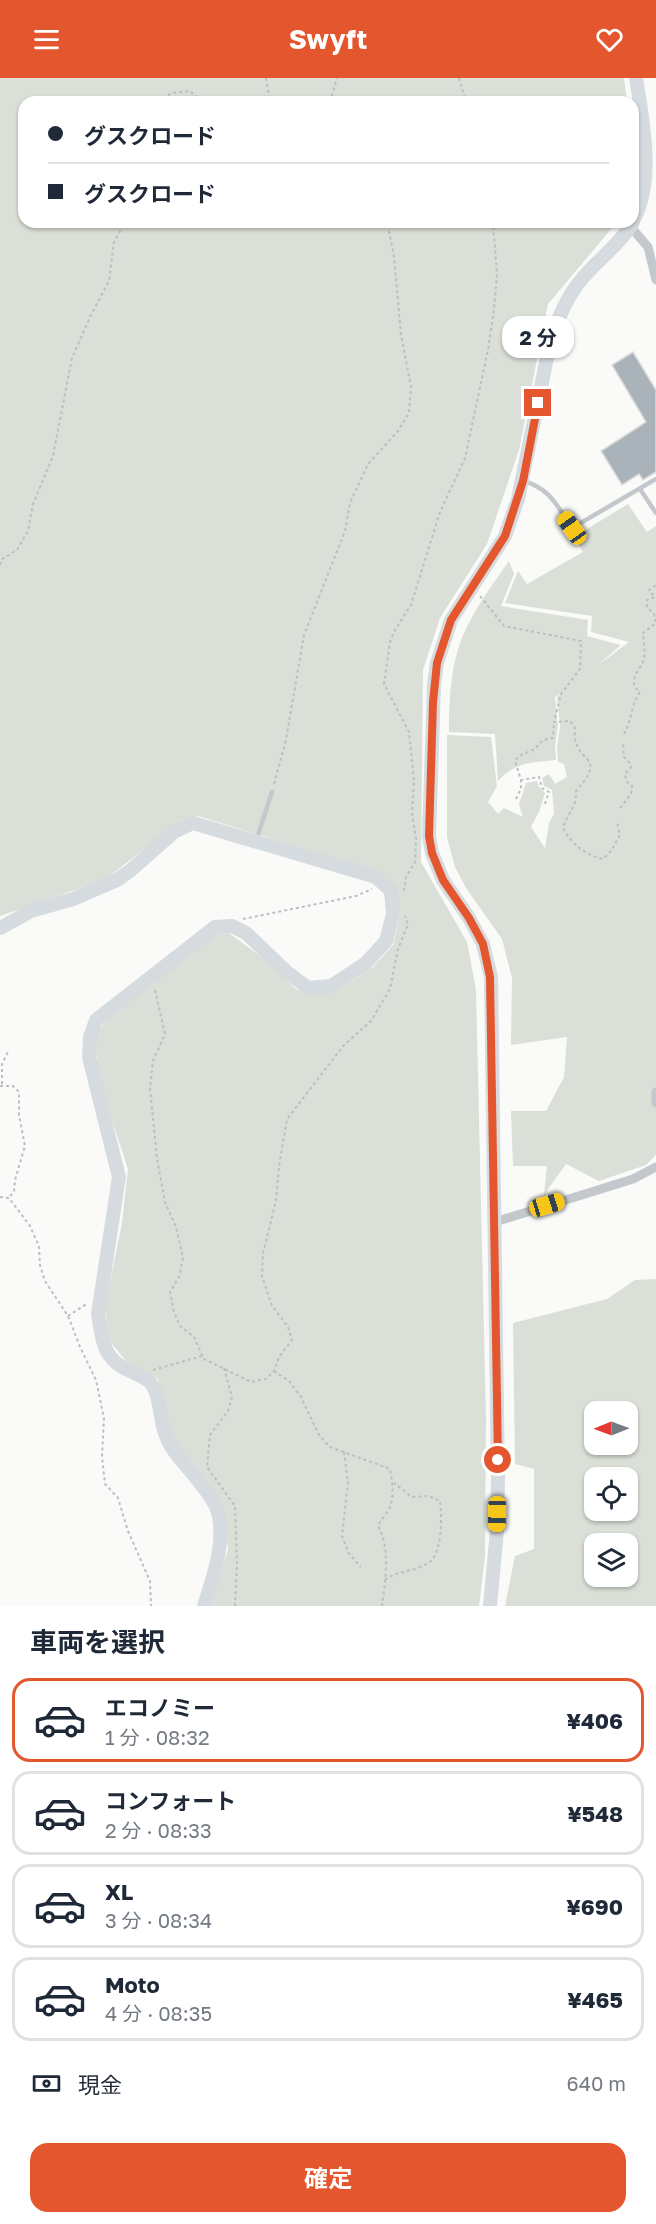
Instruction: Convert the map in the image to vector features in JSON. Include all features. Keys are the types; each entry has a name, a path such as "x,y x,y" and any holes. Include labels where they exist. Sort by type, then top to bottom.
{"street":[{"path":"636,78 638,96"},
{"path":"639,107 646,175 639,209"},
{"path":"490,1606 497,1530 498,1480 490,977 483,944 469,918 443,880 432,853 429,836 433,702 437,663 451,620 505,536 523,481 556,322 575,287 628,228"},
{"path":"635,228 648,247 656,280"},
{"path":"0,928 31,911 74,899 117,880 174,832 193,823 376,877 391,891 393,914 386,941 366,963 331,986 308,988 287,972 246,933 232,926 215,927 96,1020 90,1037 89,1057 119,1178 98,1314 107,1355 120,1366 149,1382 155,1392 165,1434 174,1450 210,1495 218,1512 217,1561 204,1606"},
{"path":"656,1092 656,1103"},
{"path":"495,1222 633,1179 656,1167"}],"lane":[{"path":"523,481 541,487 572,528 656,479"},
{"path":"640,489 656,513"},
{"path":"256,841 272,792"}],"path":[{"path":"266,78 269,96"},
{"path":"332,96 337,78"},
{"path":"459,78 464,96"},
{"path":"167,96 171,93 190,91 196,96"},
{"path":"0,565 2,559 17,550 27,531 33,504 52,456 72,358 109,282 114,242 122,228"},
{"path":"272,792 286,740 304,635 345,531 350,503 368,464 398,431 409,412 411,387 401,335 394,256 388,228"},
{"path":"392,896 404,893 406,877 415,862 416,839 412,814 414,781 409,732 384,684 388,652 395,630 411,605 440,512 465,458 488,350 494,309 497,274 493,228"},
{"path":"624,734 631,722 635,699 639,692 635,689 634,681 638,668 645,659 643,633 656,623 654,614 647,607 647,600 655,597 649,590 656,585"},
{"path":"469,591 480,596 504,626 581,641 580,669 561,694 554,722 553,738 543,740 535,749 519,756 516,760 522,780 516,799"},
{"path":"554,722 570,721 575,728 573,740 591,765 591,773 576,790 577,800 574,808 565,819 563,828 567,836 591,856 603,859 611,851 620,835 617,822"},
{"path":"620,808 631,794 632,786 626,781 625,774 631,767 624,757 623,744"},
{"path":"522,780 539,777 542,788 549,792 545,804"},
{"path":"232,926 234,920 356,896 383,883"},
{"path":"152,976 165,1034 153,1061 150,1088 157,1159 165,1202 176,1227 183,1258 180,1277 170,1292 174,1312 180,1326 194,1337 204,1359 251,1382 266,1379 274,1371 279,1357 292,1340 288,1328 272,1306 262,1276 263,1253 276,1201 287,1119 344,1045 370,1021 390,989 398,949 408,924 404,912"},
{"path":"8,1052 2,1064 1,1085 13,1086 19,1092 19,1114 25,1146 14,1191 9,1198"},
{"path":"0,1197 9,1198 30,1226 39,1246 40,1265 45,1281 69,1316 80,1347 96,1380 104,1418 102,1457 105,1484 118,1498 128,1531 150,1581 151,1606"},
{"path":"69,1316 101,1290"},
{"path":"136,1375 202,1356"},
{"path":"224,1368 232,1397 228,1412 210,1435 207,1467 235,1506 237,1563 235,1606"},
{"path":"274,1371 289,1381 301,1397 319,1435 330,1447 390,1468 393,1482 390,1507 382,1516 378,1526 384,1537 385,1580 382,1606"},
{"path":"344,1452 348,1482 342,1536 349,1554 361,1568"},
{"path":"385,1580 392,1574 418,1568 432,1560 438,1546 442,1515 440,1501 429,1496 412,1497 393,1482"}],"shaded area":[{"path":"0,78 624,78 626,96 18,96 18,228 612,228 548,304 519,450 487,544 440,618 423,670 421,862 467,942 476,990 486,1418 485,1557 479,1606 211,1606 228,1549 223,1506 170,1437 158,1379 126,1361 108,1339 105,1306 122,1223 128,1169 100,1084 94,1037 109,1016 208,935 229,933 268,962 297,990 316,994 339,989 373,967 393,945 400,915 394,886 376,871 198,816 180,821 106,879 0,916"},
{"path":"628,504 647,532 656,526 656,1155 646,1165 599,1181 566,1164 544,1195 547,1166 513,1166 511,1111 546,1111 564,1077 567,1037 511,1045 512,978 502,939 466,888 455,867 447,837 447,735 491,737 497,786 488,802 498,814 504,808 523,817 519,804 526,783 537,781 545,793 531,827 545,848 549,823 554,814 552,790 544,786 542,778 549,774 555,784 567,777 564,764 558,762 560,726 557,697 567,689 555,697 558,726 555,746 556,760 518,766 498,781 495,734 449,732 452,676 463,635 483,599 509,561 514,574 501,606 588,620 587,636 621,645 598,665 629,642 591,632 592,616 505,603 518,571 527,584 583,552 574,537"},
{"path":"656,1279 656,1606 505,1606 515,1556 534,1549 534,1469 515,1464 513,1323 607,1299 635,1280"}],"building":[{"path":"633,352 656,390 656,472 643,480 639,474 622,485 601,451 646,422 612,365"}],"route":[{"path":"498,1460 490,977 483,944 469,918 443,880 432,853 429,836 433,702 437,663 451,620 505,536 513,514 523,481 538,403"}]}
